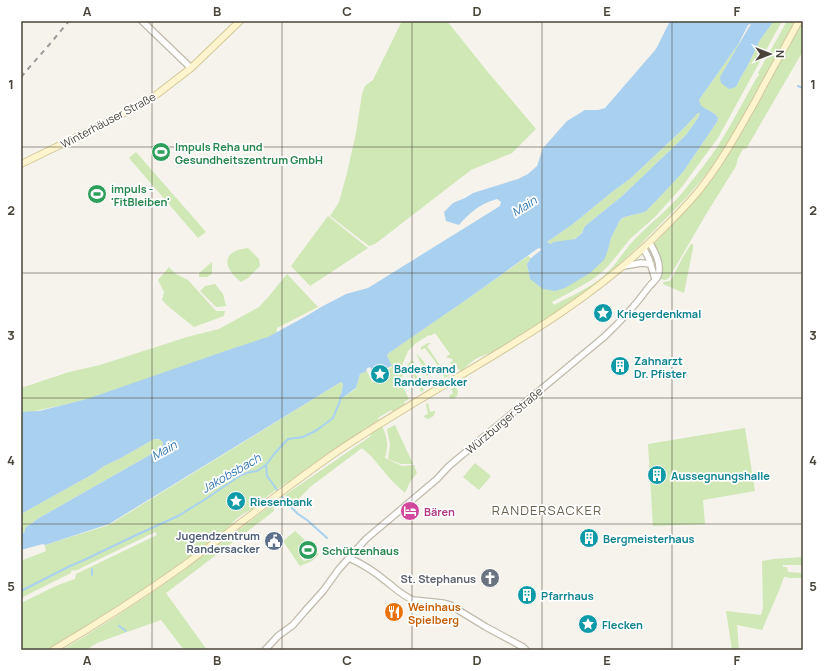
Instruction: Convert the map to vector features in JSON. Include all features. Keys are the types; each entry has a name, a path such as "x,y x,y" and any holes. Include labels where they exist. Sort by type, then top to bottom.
{"main road":[{"name":"Winterhäuser Straße","path":"21,164 142,104 156,95 191,68 240,21"},
{"path":"53,650 152,588 334,454 394,415 514,343 575,304 624,266 644,249 686,206 724,156 741,128 799,21"}],"street":[{"path":"142,21 191,68"},
{"path":"650,243 656,254 659,265 658,276 655,279"},
{"path":"644,249 651,264 655,279"},
{"path":"624,266 641,263 651,264"},
{"name":"Würzburger Straße","path":"265,650 305,611 339,569 366,539 437,479 449,466 604,337 626,315 655,279"},
{"path":"349,558 362,564 408,598 413,600 442,602 450,605 526,650"}],"green space":[{"path":"402,21 447,21 536,129 512,153 471,170 375,244 369,246 330,216 339,202 347,173 356,133 362,94 365,86 373,80"},
{"path":"774,21 782,21 718,138 681,188 656,216 630,239 602,272 593,279 552,302 554,305 584,290 604,276 633,241 683,192 708,161 721,141 758,77 758,73 787,21 795,21 738,126 719,157 704,177 687,197 639,246 594,287 574,302 493,353 473,361 461,372 459,369 458,370 456,363 452,365 450,363 453,361 452,359 446,357 450,354 435,333 416,343 408,351 401,368 403,376 399,379 409,399 404,402 405,405 393,412 391,410 378,418 387,442 385,458 402,466 414,465 417,473 410,482 405,493 362,448 310,487 296,502 285,495 371,436 365,427 357,436 266,497 259,505 235,520 224,532 123,604 49,650 21,650 21,603 58,585 75,579 76,574 157,535 155,532 75,571 71,571 71,573 21,598 21,564 23,560 46,551 45,545 109,525 341,382 343,383 342,398 356,389 360,374 367,371 372,382 383,377 387,370 392,368 387,355 389,353 528,256 531,258 527,264 530,279 608,250 611,238 620,220 624,217 645,212 683,172 717,122 718,118 715,114 700,106 699,100 739,43 740,44 720,77 736,87 760,40"},
{"path":"801,21 803,21 803,51 746,149 743,149 736,166 669,278 666,280 660,279 654,244 681,216 706,186"},
{"path":"698,113 700,113 698,118 686,135 621,197 585,226 580,235 573,239 553,242 551,244 547,242 573,224 631,178"},
{"path":"136,152 206,232 198,238 129,158"},
{"path":"328,216 368,248 310,286 291,266"},
{"path":"691,244 693,244 693,248 684,293 663,284 663,282 670,281"},
{"path":"248,248 259,259 260,266 248,278 241,282 230,270 227,262 230,255 234,252"},
{"path":"212,262 212,274 207,277 199,277 199,273"},
{"path":"169,267 176,274 188,280 216,311 225,311 224,316 194,327 169,307 162,300 164,292 158,280"},
{"path":"287,274 318,307 277,328 276,341 87,400 39,410 21,416 21,388 69,372 100,365 187,337 219,329 259,307"},
{"path":"215,284 223,294 226,306 216,307 200,291 205,286"},
{"path":"431,343 427,346 443,370 446,368 450,375 445,378 425,348 421,350 421,347"},
{"path":"416,353 424,362 431,374 427,376"},
{"path":"411,361 415,363 411,365 424,390 421,392 411,371 407,372 407,366"},
{"path":"456,387 458,392 457,396 453,399 450,398 449,396 453,393 451,389"},
{"path":"428,403 430,412 435,411 435,413 428,419 424,416 428,414 426,404"},
{"path":"395,425 413,464 401,464 388,459 390,445 387,429"},
{"path":"745,428 755,491 703,500 705,524 653,526 648,444"},
{"path":"154,439 162,440 162,448 39,518 25,528 25,531 21,535 21,514"},
{"path":"475,463 491,476 479,490 463,477"},
{"path":"273,505 274,511 166,593 207,650 184,650 161,620 97,643 86,650 62,650 116,617 194,563"},
{"path":"295,531 305,540 298,547 304,552 299,556 304,561 311,559 318,553 319,554 312,561 300,566 283,541"},
{"path":"803,557 803,565 783,565 783,567 787,567 788,572 803,573 803,578 784,577 762,630 737,625 739,650 732,650 726,611 761,615 763,608 762,561"}],"sand":[{"name":"Badestrand Randersacker","path":"392,366 382,377 378,379 374,372"}],"water":[{"name":"Main","path":"670,21 774,21 760,40 736,87 729,89 721,83 720,77 751,25 748,25 739,43 699,100 701,106 715,114 718,118 717,122 683,172 655,202 645,212 624,217 620,220 611,238 604,260 590,273 565,288 555,291 543,289 530,279 527,264 531,258 541,250 540,248 537,249 389,353 387,355 392,366 373,373 370,367 366,369 367,371 360,374 356,388 342,398 343,384 341,382 109,524 45,545 43,544 21,550 21,535 25,531 25,528 39,518 162,448 163,443 160,440 154,439 21,514 21,412 39,411 87,399 268,337 346,294 368,288 500,206 501,202 497,199 485,203 471,212 459,225 446,221 444,212 453,203 473,193 518,179 528,174 537,166 543,148 567,121 585,110 598,110 605,108 656,49","holes":["698,113 700,113 686,135 621,197 585,226 582,233 575,239 553,242 551,244 547,242 573,224 631,178"]}],"waterway":[{"path":"798,86 803,88"},
{"name":"Jakobsbach","path":"21,591 70,566 178,516 241,475 257,471 266,465 288,439 303,437 317,430 333,418 341,395"},
{"path":"266,465 267,476 286,502 327,538"},
{"path":"92,569 92,575"},
{"path":"119,626 126,631"}],"railway":[{"path":"21,77 69,21"}],"place":[{"name":"Impuls Reha und Gesundheitszentrum GmbH","path":"161,152"},
{"name":"impuls - 'FitBleiben'","path":"97,194"},
{"name":"Kriegerdenkmal","path":"603,313"},
{"name":"Zahnarzt Dr. Pfister","path":"620,366"},
{"name":"Badestrand Randersacker","path":"380,374"},
{"name":"Aussegnungshalle","path":"657,475"},
{"name":"Riesenbank","path":"236,501"},
{"name":"Bären","path":"410,511"},
{"name":"Bergmeisterhaus","path":"589,538"},
{"name":"Jugendzentrum Randersacker","path":"274,541"},
{"name":"Schützenhaus","path":"308,550"},
{"name":"St. Stephanus","path":"490,578"},
{"name":"Pfarrhaus","path":"527,595"},
{"name":"Weinhaus Spielberg","path":"394,612"},
{"name":"Flecken","path":"588,624"}],"district":[{"name":"RANDERSACKER","path":"547,510"}]}
